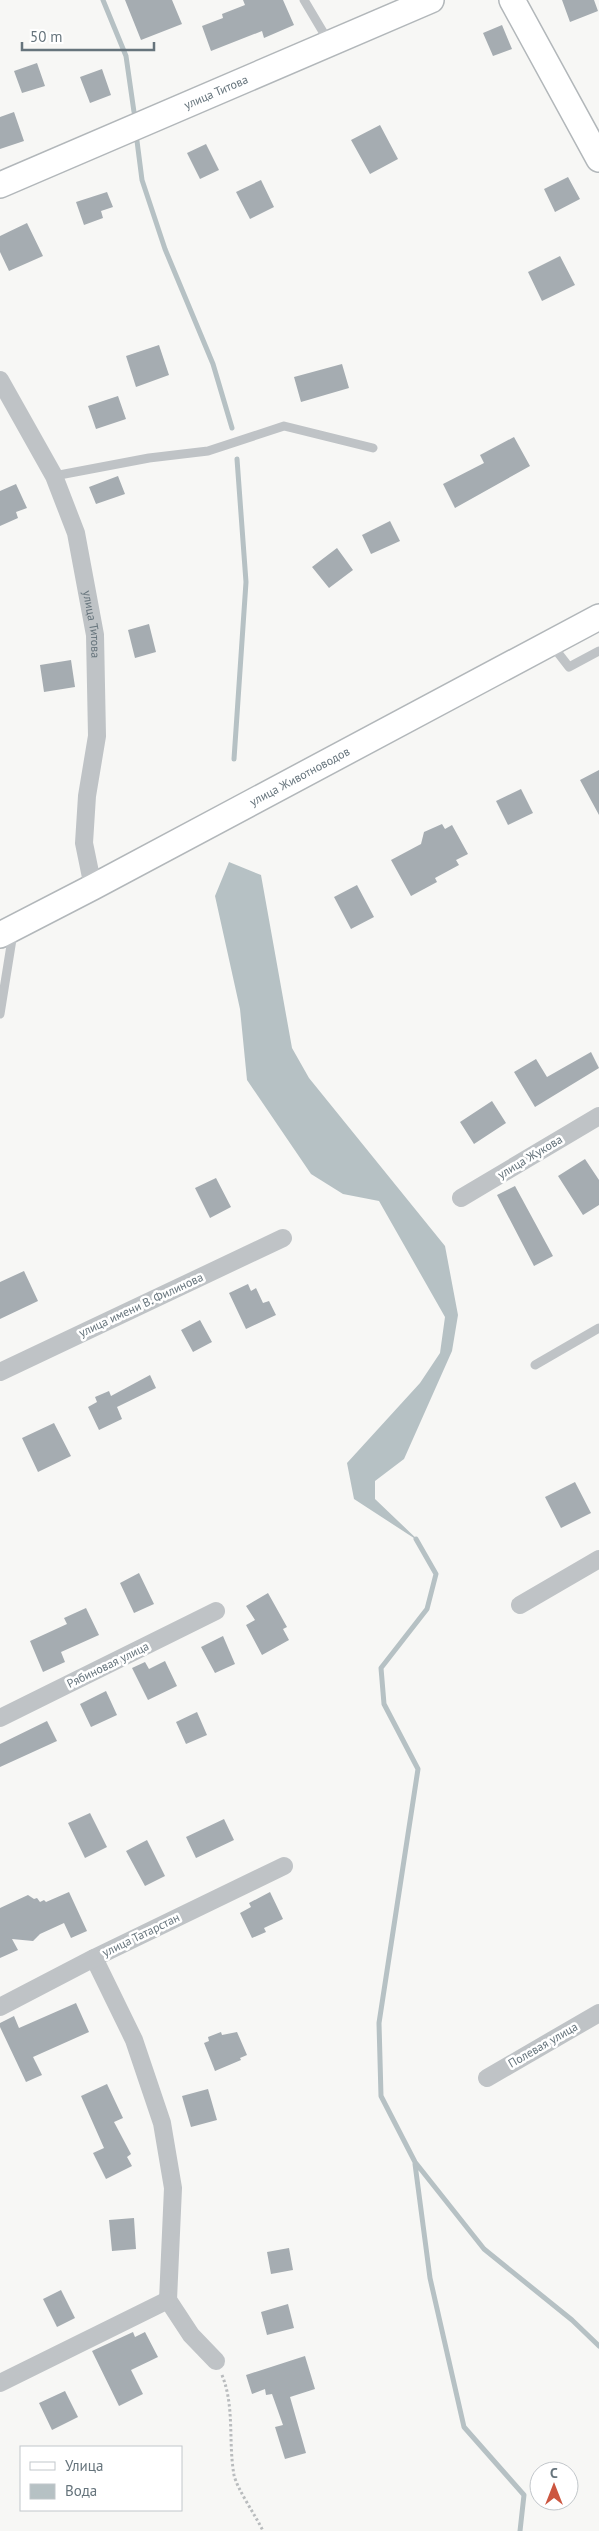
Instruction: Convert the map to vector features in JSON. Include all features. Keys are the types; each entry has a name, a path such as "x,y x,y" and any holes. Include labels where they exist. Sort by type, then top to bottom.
{"main road":[{"name":"улица Титова","path":"0,185 329,42 431,0"},
{"path":"512,0 599,159"},
{"name":"улица Животноводов","path":"7,931 599,617"}],"street":[{"name":"улица Титова","path":"0,380 54,476 76,532 95,635 97,736 87,796 84,843 93,887"},
{"name":"улица Жукова","path":"461,1198 599,1116"},
{"name":"улица имени В. Филинова","path":"0,1372 282,1238"},
{"path":"520,1605 599,1559"},
{"name":"Рябиновая улица","path":"0,1718 216,1611"},
{"name":"улица Татарстан","path":"0,2007 94,1958 284,1866"},
{"path":"94,1958 134,2040 162,2123 174,2188 168,2300 191,2335 216,2361"},
{"name":"Полевая улица","path":"487,2078 599,2013"},
{"path":"0,2383 168,2300"}],"lane":[{"path":"304,0 329,42"},
{"path":"54,476 149,458 208,451 284,426 373,448"},
{"path":"550,643 569,667 599,651"},
{"path":"0,1014 7,931"},
{"path":"535,1365 599,1328"}],"path":[{"path":"216,2361 228,2390 231,2418 230,2445 235,2478 263,2531"}],"water":[{"path":"229,862 261,875 292,1048 309,1078 445,1246 458,1315 452,1351 404,1459 375,1481 375,1499 420,1542 354,1499 347,1463 420,1383 440,1353 445,1317 379,1201 343,1194 311,1174 247,1080 240,1009 215,896"}],"building":[{"path":"125,0 172,0 182,24 141,40"},
{"path":"243,0 283,0 294,25 264,38 262,31 211,51 202,26 223,18 222,14 245,5"},
{"path":"562,0 594,0 598,11 570,22"},
{"path":"502,25 512,49 493,56 483,33"},
{"path":"37,63 45,86 22,93 14,71"},
{"path":"102,69 111,95 90,103 80,77"},
{"path":"14,112 24,141 0,149 0,117"},
{"path":"380,125 398,159 370,174 351,140"},
{"path":"206,144 219,170 200,179 187,153"},
{"path":"568,177 580,199 555,212 544,189"},
{"path":"261,180 274,207 250,219 236,192"},
{"path":"107,192 113,207 101,211 103,218 84,225 76,202"},
{"path":"27,223 43,256 9,271 0,252 0,236"},
{"path":"560,256 575,285 542,301 528,272"},
{"path":"159,345 169,375 136,387 126,356"},
{"path":"342,364 349,388 301,402 294,377"},
{"path":"118,396 126,419 96,429 88,406"},
{"path":"514,437 530,466 455,508 443,484 484,463 480,455"},
{"path":"118,476 125,494 96,504 89,487"},
{"path":"16,484 27,508 16,512 18,518 0,526 0,491"},
{"path":"390,521 400,541 371,554 362,535"},
{"path":"337,548 353,570 329,588 312,567"},
{"path":"149,624 156,652 135,658 128,630"},
{"path":"71,660 75,687 44,692 40,665"},
{"path":"599,770 599,815 580,780"},
{"path":"521,789 533,813 508,825 496,801"},
{"path":"442,824 445,829 452,825 468,854 456,860 459,865 435,878 437,882 411,896 391,860 421,844 424,832"},
{"path":"357,885 374,917 351,929 334,897"},
{"path":"591,1052 599,1068 535,1107 514,1072 536,1059 547,1077"},
{"path":"492,1101 506,1123 474,1144 460,1122"},
{"path":"585,1159 599,1180 599,1205 583,1215 558,1176"},
{"path":"216,1178 231,1207 210,1218 195,1188"},
{"path":"515,1186 553,1256 534,1266 497,1195"},
{"path":"24,1271 38,1301 0,1319 0,1282"},
{"path":"248,1284 251,1291 256,1288 263,1303 269,1301 276,1315 246,1329 229,1293"},
{"path":"200,1320 212,1342 193,1352 181,1330"},
{"path":"150,1375 156,1388 117,1407 122,1419 99,1430 88,1407 97,1402 95,1397 109,1391 111,1396"},
{"path":"54,1423 71,1456 38,1472 22,1438"},
{"path":"575,1482 591,1513 561,1528 545,1497"},
{"path":"139,1573 154,1604 134,1613 120,1583"},
{"path":"268,1593 287,1627 283,1629 289,1640 262,1655 246,1625 255,1620 246,1606"},
{"path":"86,1608 99,1635 61,1652 65,1662 43,1672 30,1641 67,1624 64,1618"},
{"path":"223,1636 235,1664 215,1673 201,1647"},
{"path":"165,1661 177,1686 148,1700 132,1668 145,1662 149,1669"},
{"path":"106,1691 117,1715 91,1727 80,1704"},
{"path":"197,1712 207,1735 186,1744 176,1722"},
{"path":"47,1721 57,1741 0,1767 0,1744"},
{"path":"90,1813 107,1847 85,1858 68,1823"},
{"path":"224,1819 234,1840 196,1858 186,1837"},
{"path":"147,1840 165,1876 145,1886 126,1851"},
{"path":"69,1892 87,1931 71,1938 64,1923 40,1934 33,1941 12,1939 18,1950 0,1958 0,1908 28,1895 34,1899 37,1898 40,1902 44,1900 46,1902"},
{"path":"270,1892 283,1919 264,1928 266,1932 252,1938 240,1913 251,1907 249,1903"},
{"path":"76,2003 89,2032 33,2057 42,2075 26,2082 0,2027 0,2023 14,2016 19,2028"},
{"path":"221,2032 222,2035 237,2032 247,2055 240,2058 241,2060 215,2071 204,2043 209,2041 208,2037"},
{"path":"107,2084 123,2118 114,2122 131,2154 127,2157 132,2166 106,2179 93,2153 104,2148 81,2096"},
{"path":"208,2089 217,2120 191,2127 182,2096"},
{"path":"134,2218 136,2249 112,2251 109,2220"},
{"path":"289,2248 293,2270 271,2274 267,2252"},
{"path":"61,2290 75,2318 57,2327 43,2299"},
{"path":"288,2304 294,2328 267,2335 261,2312"},
{"path":"133,2332 135,2337 145,2332 158,2357 131,2370 143,2394 119,2406 92,2351"},
{"path":"305,2356 315,2389 290,2397 306,2453 285,2459 275,2427 283,2425 272,2394 266,2395 265,2389 252,2394 246,2375"},
{"path":"65,2391 78,2417 52,2430 39,2403"}],"waterway":[{"path":"103,0 126,56 134,112"},
{"path":"137,141 142,180 165,249 213,364 232,428"},
{"path":"234,759 246,582 237,459"},
{"path":"416,1539 436,1574 427,1609 381,1668 384,1704 418,1769 379,2023 381,2096 415,2162 484,2249 572,2320 599,2346"},
{"path":"415,2164 430,2278 464,2427 524,2495 520,2531"}]}
